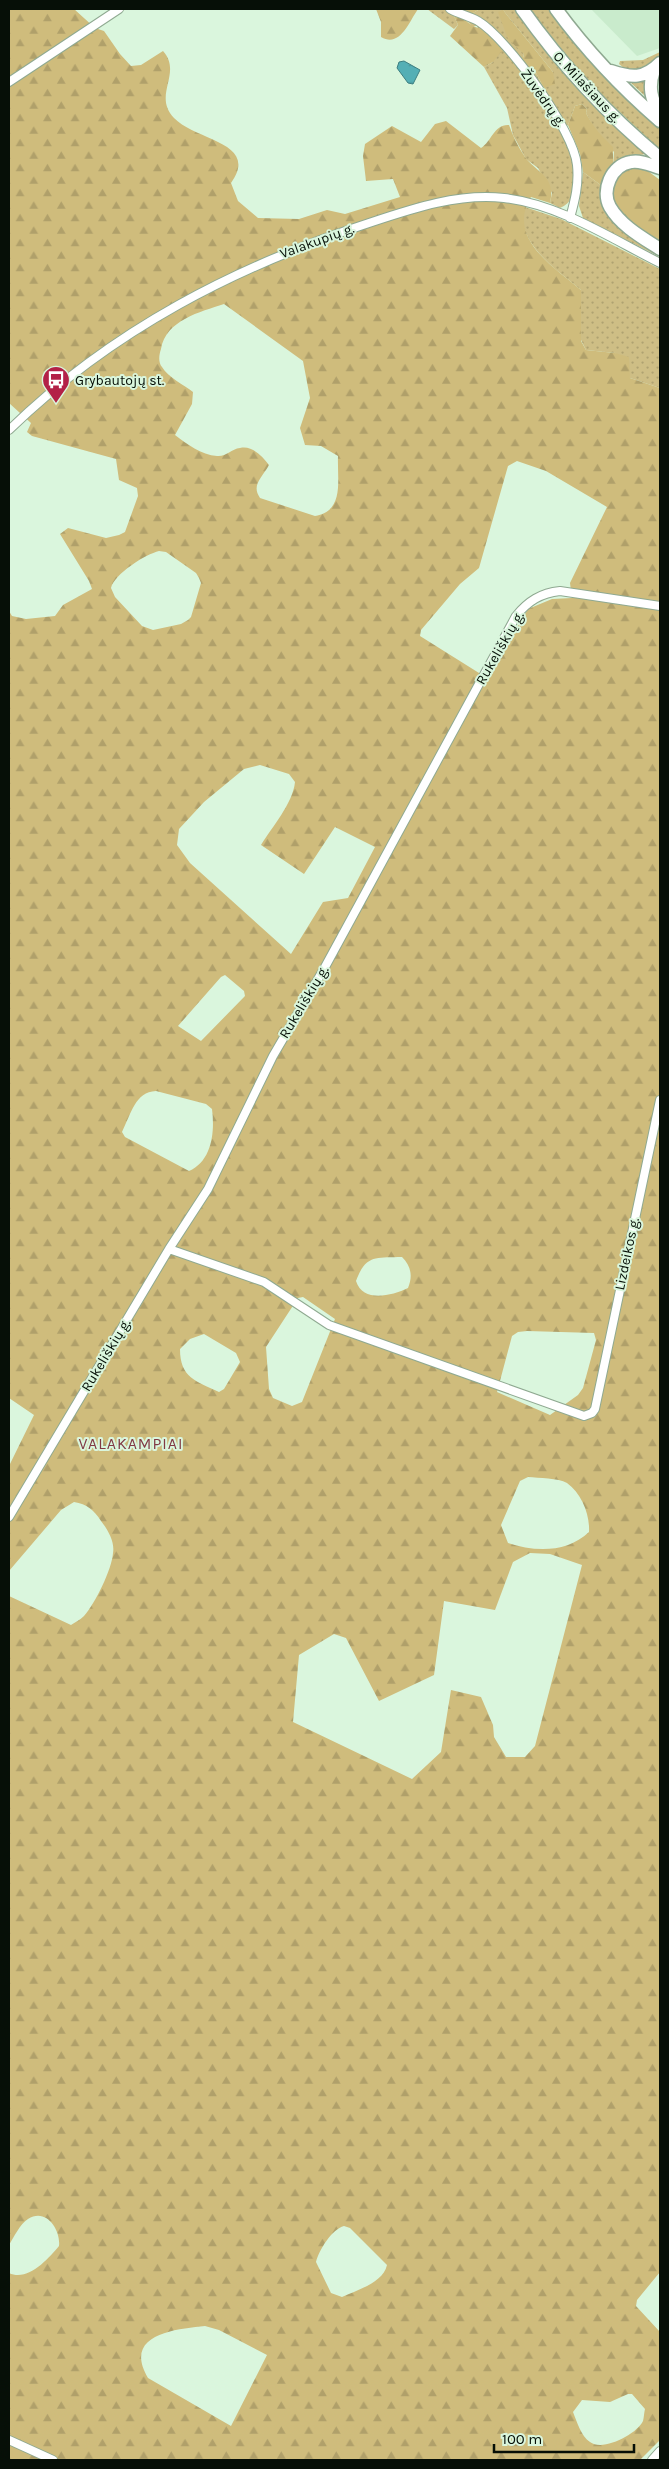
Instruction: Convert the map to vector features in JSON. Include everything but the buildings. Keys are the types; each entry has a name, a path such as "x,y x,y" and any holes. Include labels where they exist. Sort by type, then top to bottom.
{"main road":[{"name":"O. Milašiaus g.","path":"522,9 578,79 612,115 660,158"},
{"name":"O. Milašiaus g.","path":"556,9 609,70 660,121"},
{"path":"609,70 628,77 637,78 657,67"},
{"path":"657,67 650,88 652,99 660,114"},
{"path":"660,168 642,162 629,162 621,166 609,180 606,199 620,221 660,248"}],"street":[{"path":"9,82 119,9"},
{"name":"Žuvėdrų g.","path":"450,9 478,22 492,33 534,83 565,128 577,164 578,186 570,218"},
{"name":"Valakupių g.","path":"9,430 82,368 147,322 224,279 306,244 409,210 455,199 483,197 525,201 570,218 660,263"},
{"name":"Rukeliškių g.","path":"9,1517 169,1249 208,1189 273,1056 325,967 504,638 524,606 542,595 560,591 660,606"},
{"name":"Lizdeikos g.","path":"169,1249 264,1282 329,1325 584,1416 592,1413 594,1409 660,1100"},
{"path":"9,2440 53,2460"},
{"path":"652,2460 660,2452"}],"shaded area":[{"path":"427,9 451,9 458,25 454,29"},
{"path":"480,9 514,9 574,84 646,154 628,157 613,166 614,152 595,130 586,113 587,109 582,104 575,106 568,125 562,129 573,159 575,183 573,194 568,202 560,208 550,203 552,193 538,168 526,159 513,135 507,108 484,67 493,62 477,26 472,26 464,18","holes":["503,10 553,72 544,88 536,73 527,69 522,62 524,54"]},
{"path":"529,9 548,9 601,72 660,129 660,150 589,83"},
{"path":"591,9 660,9 660,48 637,56"},
{"path":"660,52 660,56 641,73 624,68 619,64 620,61 643,60"},
{"path":"647,78 647,96 646,97 631,83"},
{"path":"583,172 602,186 602,198 606,209 620,227 660,255 660,257 583,218 579,206"},
{"path":"525,207 561,219 660,269 660,388 630,378 615,353 586,350 581,340 581,290 546,260 531,243 523,222"}],"green space":[{"path":"9,9 74,9 95,28 104,31 131,66 141,65 163,51 168,59 170,68 166,92 168,109 174,118 184,126 232,150 237,159 238,169 231,183 238,201 258,218 299,219 327,210 345,214 400,197 393,179 366,181 363,156 365,144 392,126 421,142 435,124 446,121 481,148 496,130 504,125 509,125 525,157 548,181 551,194 550,203 531,197 525,212 524,226 536,250 558,272 581,290 581,341 586,350 615,353 629,357 630,378 660,388 660,2272 637,2300 636,2306 660,2332 660,2440 640,2460 9,2460 9,2273 23,2274 37,2268 59,2246 59,2240 58,2233 51,2222 41,2216 35,2216 25,2221 9,2245 9,1596 71,1625 84,1616 98,1595 110,1568 113,1549 112,1540 96,1514 90,1508 74,1502 61,1510 9,1571 9,1466 34,1415 9,1398 9,611 12,616 26,619 55,616 63,605 92,589 60,534 68,528 106,538 119,535 125,532 138,496 137,488 119,480 116,459 32,436 27,432 31,423 9,403","holes":["224,304 303,361 310,398 300,428 305,445 321,446 338,456 337,493 331,508 325,513 315,516 260,498 257,485 269,465 253,450 240,448 223,455 205,454 175,435 192,404 193,392 165,371 160,363 160,351 164,339 170,331 177,324 195,314","517,461 546,471 607,507 570,583 572,598 552,599 528,609 487,678 420,636 421,630 460,584 479,568 508,466","159,551 166,552 196,573 201,583 191,617 188,620 181,624 153,630 142,626 115,597 111,588 113,583 124,571 139,560","260,765 289,774 295,782 286,806 261,845 304,874 335,827 375,847 348,898 323,902 291,954 190,863 177,845 179,829 204,802 244,769","225,975 244,991 245,996 201,1041 178,1026 221,977","156,1091 206,1104 212,1109 213,1127 210,1145 203,1160 197,1166 189,1171 125,1137 122,1132 138,1100 143,1095","402,1257 410,1271 408,1288 378,1296 371,1295 360,1288 356,1281 360,1272 368,1262 379,1258","303,1297 335,1319 302,1402 292,1406 273,1398 269,1389 266,1347 298,1298","518,1332 594,1333 596,1340 583,1388 578,1395 550,1415 497,1392 512,1336","204,1334 236,1353 240,1362 224,1389 219,1392 191,1377 186,1372 181,1359 180,1349 190,1339","528,1477 559,1480 567,1483 581,1499 588,1519 589,1532 580,1539 571,1544 550,1549 529,1548 508,1543 501,1525 520,1481","530,1553 550,1554 582,1565 535,1746 525,1757 506,1757 494,1737 493,1725 481,1697 451,1690 441,1752 412,1779 293,1722 299,1655 334,1634 346,1638 379,1701 434,1675 444,1601 495,1610 513,1562","344,2226 350,2228 387,2265 385,2271 369,2285 342,2297 331,2293 316,2262 323,2246 339,2228","205,2326 219,2330 267,2355 231,2426 148,2378 142,2363 142,2352 147,2343 167,2332","628,2394 632,2394 645,2409 640,2426 627,2436 603,2445 596,2445 584,2436 573,2412 582,2400 610,2402"]},
{"path":"376,9 418,9 399,36 394,39 388,39 381,37 381,22"},
{"path":"451,9 480,9 464,18 473,26 490,34 499,43 502,51 493,62 484,67 450,36 458,25"},
{"path":"503,10 553,72 555,84 544,88 536,73 527,69 522,62 524,54 508,39 498,12"},
{"path":"582,104 587,109 586,113 601,135 613,147 613,166 602,186 583,172 580,154 568,125 575,106"},
{"path":"641,166 660,180 660,241 626,219 615,204 613,195 614,185 618,176 628,169"}],"water":[{"path":"404,61 420,70 413,84 408,83 397,68 399,62"}],"place":[{"name":"Grybautojų st.","path":"56,404"}],"district":[{"name":"VALAKAMPIAI","path":"131,1443"}]}
